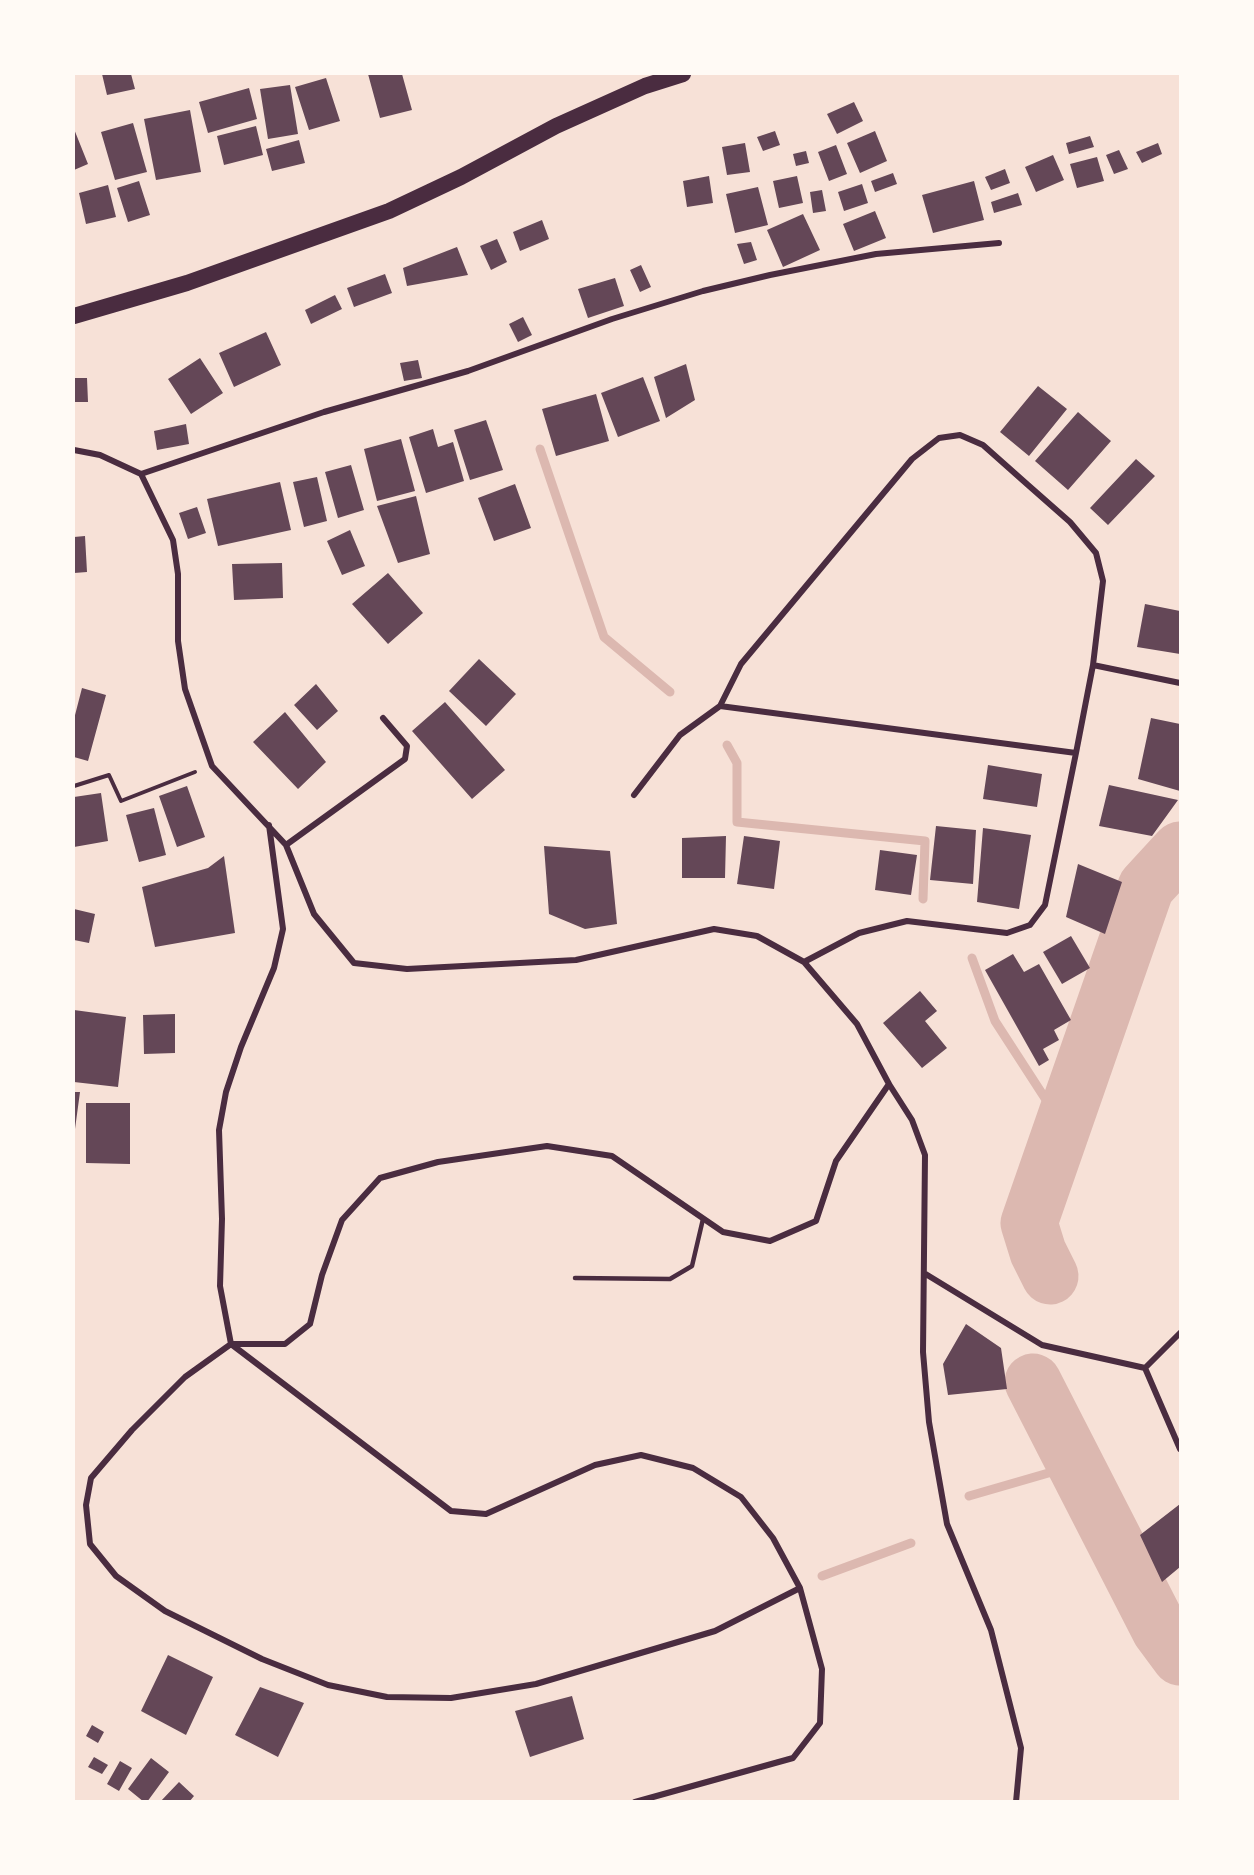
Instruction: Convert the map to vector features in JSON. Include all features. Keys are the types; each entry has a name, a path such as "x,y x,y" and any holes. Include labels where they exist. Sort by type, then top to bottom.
{"highway":[{"path":"74,316 199,279 389,210 461,177 556,126 645,86 683,74"}],"street":[{"path":"141,474 314,415 468,370 612,319 704,291 770,274 876,254 999,243"},
{"path":"634,795 680,735 720,706 741,664 912,459 939,438 960,435 983,445 1070,522 1096,553 1103,580 1093,664 1045,905 1030,925 1007,933 907,921 859,933 804,962"},
{"path":"74,450 100,455 141,474 173,540 178,574 178,641 185,689 212,766 286,845 314,914 354,963 407,969 576,960 714,929 757,936 804,962 857,1024 889,1084 912,1120 925,1155 923,1352 929,1422 947,1524 991,1630 1021,1748 1016,1802"},
{"path":"1093,664 1180,683"},
{"path":"720,706 1076,753"},
{"path":"286,845 405,759 407,746 383,718"},
{"path":"269,825 283,928 274,968 241,1047 226,1092 219,1130 222,1219 220,1286 231,1344 451,1511 486,1514 595,1465 641,1455 693,1468 741,1497 773,1538 800,1588 822,1669 820,1723 793,1758 634,1802"},
{"path":"800,1588 715,1631 536,1684 451,1698 387,1697 328,1685 262,1659 165,1611 116,1576 90,1544 86,1505 91,1478 132,1430 185,1377 231,1344 285,1344 310,1324 322,1275 342,1220 380,1178 438,1162 547,1146 612,1156 723,1233 770,1241 816,1221 836,1161 889,1084"},
{"path":"924,1273 1042,1345 1145,1368"},
{"path":"1145,1368 1180,1334"},
{"path":"1145,1368 1180,1449"}],"lane":[{"path":"575,1278 670,1279 692,1266 703,1220"}],"path":[{"path":"74,786 109,775 121,801 212,766"}],"building":[{"path":"102,74 131,74 135,89 107,95"},
{"path":"368,74 402,74 412,110 380,118"},
{"path":"326,78 340,121 309,130 295,87"},
{"path":"290,85 298,134 268,139 260,89"},
{"path":"249,88 257,119 208,133 199,102"},
{"path":"854,102 863,121 837,134 827,114"},
{"path":"190,110 201,172 156,180 144,119"},
{"path":"133,123 147,172 115,180 101,132"},
{"path":"256,126 263,155 224,165 217,136"},
{"path":"74,129 88,164 74,170"},
{"path":"775,131 780,145 763,151 757,137"},
{"path":"875,131 887,161 860,173 847,143"},
{"path":"1090,136 1094,147 1069,154 1066,143"},
{"path":"299,140 305,163 272,171 266,149"},
{"path":"745,143 750,172 727,175 722,147"},
{"path":"1158,143 1162,154 1142,163 1136,152"},
{"path":"836,145 847,174 829,181 818,152"},
{"path":"1119,150 1128,169 1114,174 1106,155"},
{"path":"806,151 809,163 796,166 793,154"},
{"path":"1053,155 1064,180 1036,192 1025,167"},
{"path":"1097,157 1104,181 1077,188 1070,164"},
{"path":"1005,169 1010,183 991,190 985,177"},
{"path":"893,173 897,184 875,192 871,181"},
{"path":"709,176 713,203 687,207 683,181"},
{"path":"797,176 803,203 779,208 773,181"},
{"path":"139,181 150,215 128,222 117,188"},
{"path":"974,181 984,220 933,233 922,195"},
{"path":"862,184 868,203 844,211 838,192"},
{"path":"108,185 116,217 86,224 79,193"},
{"path":"758,187 768,225 735,233 726,194"},
{"path":"822,190 826,211 813,213 810,192"},
{"path":"1018,193 1022,205 994,213 991,202"},
{"path":"875,211 886,238 854,251 843,224"},
{"path":"803,214 820,250 783,267 767,230"},
{"path":"542,220 549,239 520,251 513,232"},
{"path":"497,239 507,262 491,270 480,246"},
{"path":"751,242 757,260 744,264 737,244"},
{"path":"457,247 468,275 407,286 403,268"},
{"path":"641,265 651,287 640,292 630,270"},
{"path":"385,274 392,293 354,307 347,288"},
{"path":"615,278 624,306 588,318 578,289"},
{"path":"335,295 342,309 311,324 305,310"},
{"path":"523,317 532,335 518,342 509,324"},
{"path":"266,332 281,365 234,387 219,353"},
{"path":"200,358 223,393 191,414 168,379"},
{"path":"418,360 422,378 404,381 400,363"},
{"path":"686,364 695,400 666,418 654,377"},
{"path":"643,377 660,421 618,437 601,393"},
{"path":"74,378 87,378 88,402 74,402"},
{"path":"1038,386 1067,409 1029,456 1000,432"},
{"path":"596,394 609,441 556,456 542,409"},
{"path":"1078,412 1111,441 1068,490 1035,461"},
{"path":"486,420 503,470 470,480 454,430"},
{"path":"186,424 189,444 157,450 154,431"},
{"path":"433,429 438,447 453,442 464,481 426,493 409,437"},
{"path":"401,439 415,491 377,501 364,449"},
{"path":"1136,459 1155,476 1108,525 1090,508"},
{"path":"351,465 364,510 338,518 325,472"},
{"path":"317,477 327,521 304,527 293,482"},
{"path":"280,482 291,530 218,546 207,499"},
{"path":"515,484 531,528 494,541 478,498"},
{"path":"416,496 430,554 398,563 377,506"},
{"path":"197,507 206,533 188,539 179,513"},
{"path":"350,530 365,566 342,575 327,541"},
{"path":"85,536 87,572 74,573 74,537"},
{"path":"282,563 283,598 234,600 232,564"},
{"path":"388,573 423,613 388,644 352,604"},
{"path":"1145,604 1180,611 1180,654 1137,647"},
{"path":"479,659 516,694 486,726 449,691"},
{"path":"316,684 338,711 317,730 294,705"},
{"path":"82,688 106,695 88,761 74,757 74,719"},
{"path":"445,702 505,770 472,799 412,731"},
{"path":"285,712 326,762 298,789 253,742"},
{"path":"1151,718 1180,724 1180,791 1138,779"},
{"path":"988,765 1042,774 1037,807 983,799"},
{"path":"1109,785 1178,800 1152,836 1099,826"},
{"path":"187,786 205,837 177,847 159,796"},
{"path":"101,793 108,841 74,847 74,797"},
{"path":"154,808 166,855 139,862 126,815"},
{"path":"936,826 976,830 973,884 930,880"},
{"path":"983,828 1031,835 1019,909 977,902"},
{"path":"726,836 725,878 682,878 682,838"},
{"path":"744,836 780,841 774,889 737,884"},
{"path":"544,846 610,851 617,924 585,929 549,914"},
{"path":"880,850 917,855 911,895 875,890"},
{"path":"224,856 235,933 155,947 142,887 208,868"},
{"path":"1078,864 1122,882 1105,934 1066,917"},
{"path":"74,909 95,914 89,943 74,940"},
{"path":"1071,936 1090,968 1062,984 1043,952"},
{"path":"1013,954 1024,972 1039,964 1071,1020 1054,1030 1059,1040 1043,1049 1049,1060 1039,1066 985,970"},
{"path":"920,991 937,1011 925,1021 947,1048 922,1068 883,1023"},
{"path":"74,1010 126,1017 118,1087 74,1082"},
{"path":"175,1014 175,1053 144,1054 143,1015"},
{"path":"74,1092 80,1092 75,1129 74,1129"},
{"path":"86,1103 130,1103 130,1164 86,1163"},
{"path":"966,1324 1001,1348 1007,1389 948,1395 943,1364"},
{"path":"1180,1504 1180,1567 1162,1582 1140,1535"},
{"path":"168,1655 213,1677 186,1735 141,1711"},
{"path":"260,1687 304,1703 278,1757 235,1735"},
{"path":"572,1696 584,1739 530,1757 515,1711"},
{"path":"92,1725 104,1732 98,1743 86,1736"},
{"path":"94,1757 108,1765 102,1774 88,1767"},
{"path":"151,1758 169,1772 147,1802 144,1802 128,1789"},
{"path":"120,1761 132,1768 119,1791 107,1784"},
{"path":"179,1782 194,1796 189,1802 160,1802"}],"waterway":[{"path":"540,449 604,637 670,692"},
{"path":"727,745 737,763 737,822 925,841 923,899"},
{"path":"1050,1276 1038,1252 1029,1223 1146,887 1180,850"},
{"path":"972,958 995,1021 1063,1126"},
{"path":"1033,1382 1160,1630 1180,1657"},
{"path":"969,1496 1076,1465"},
{"path":"822,1576 911,1543"}]}
